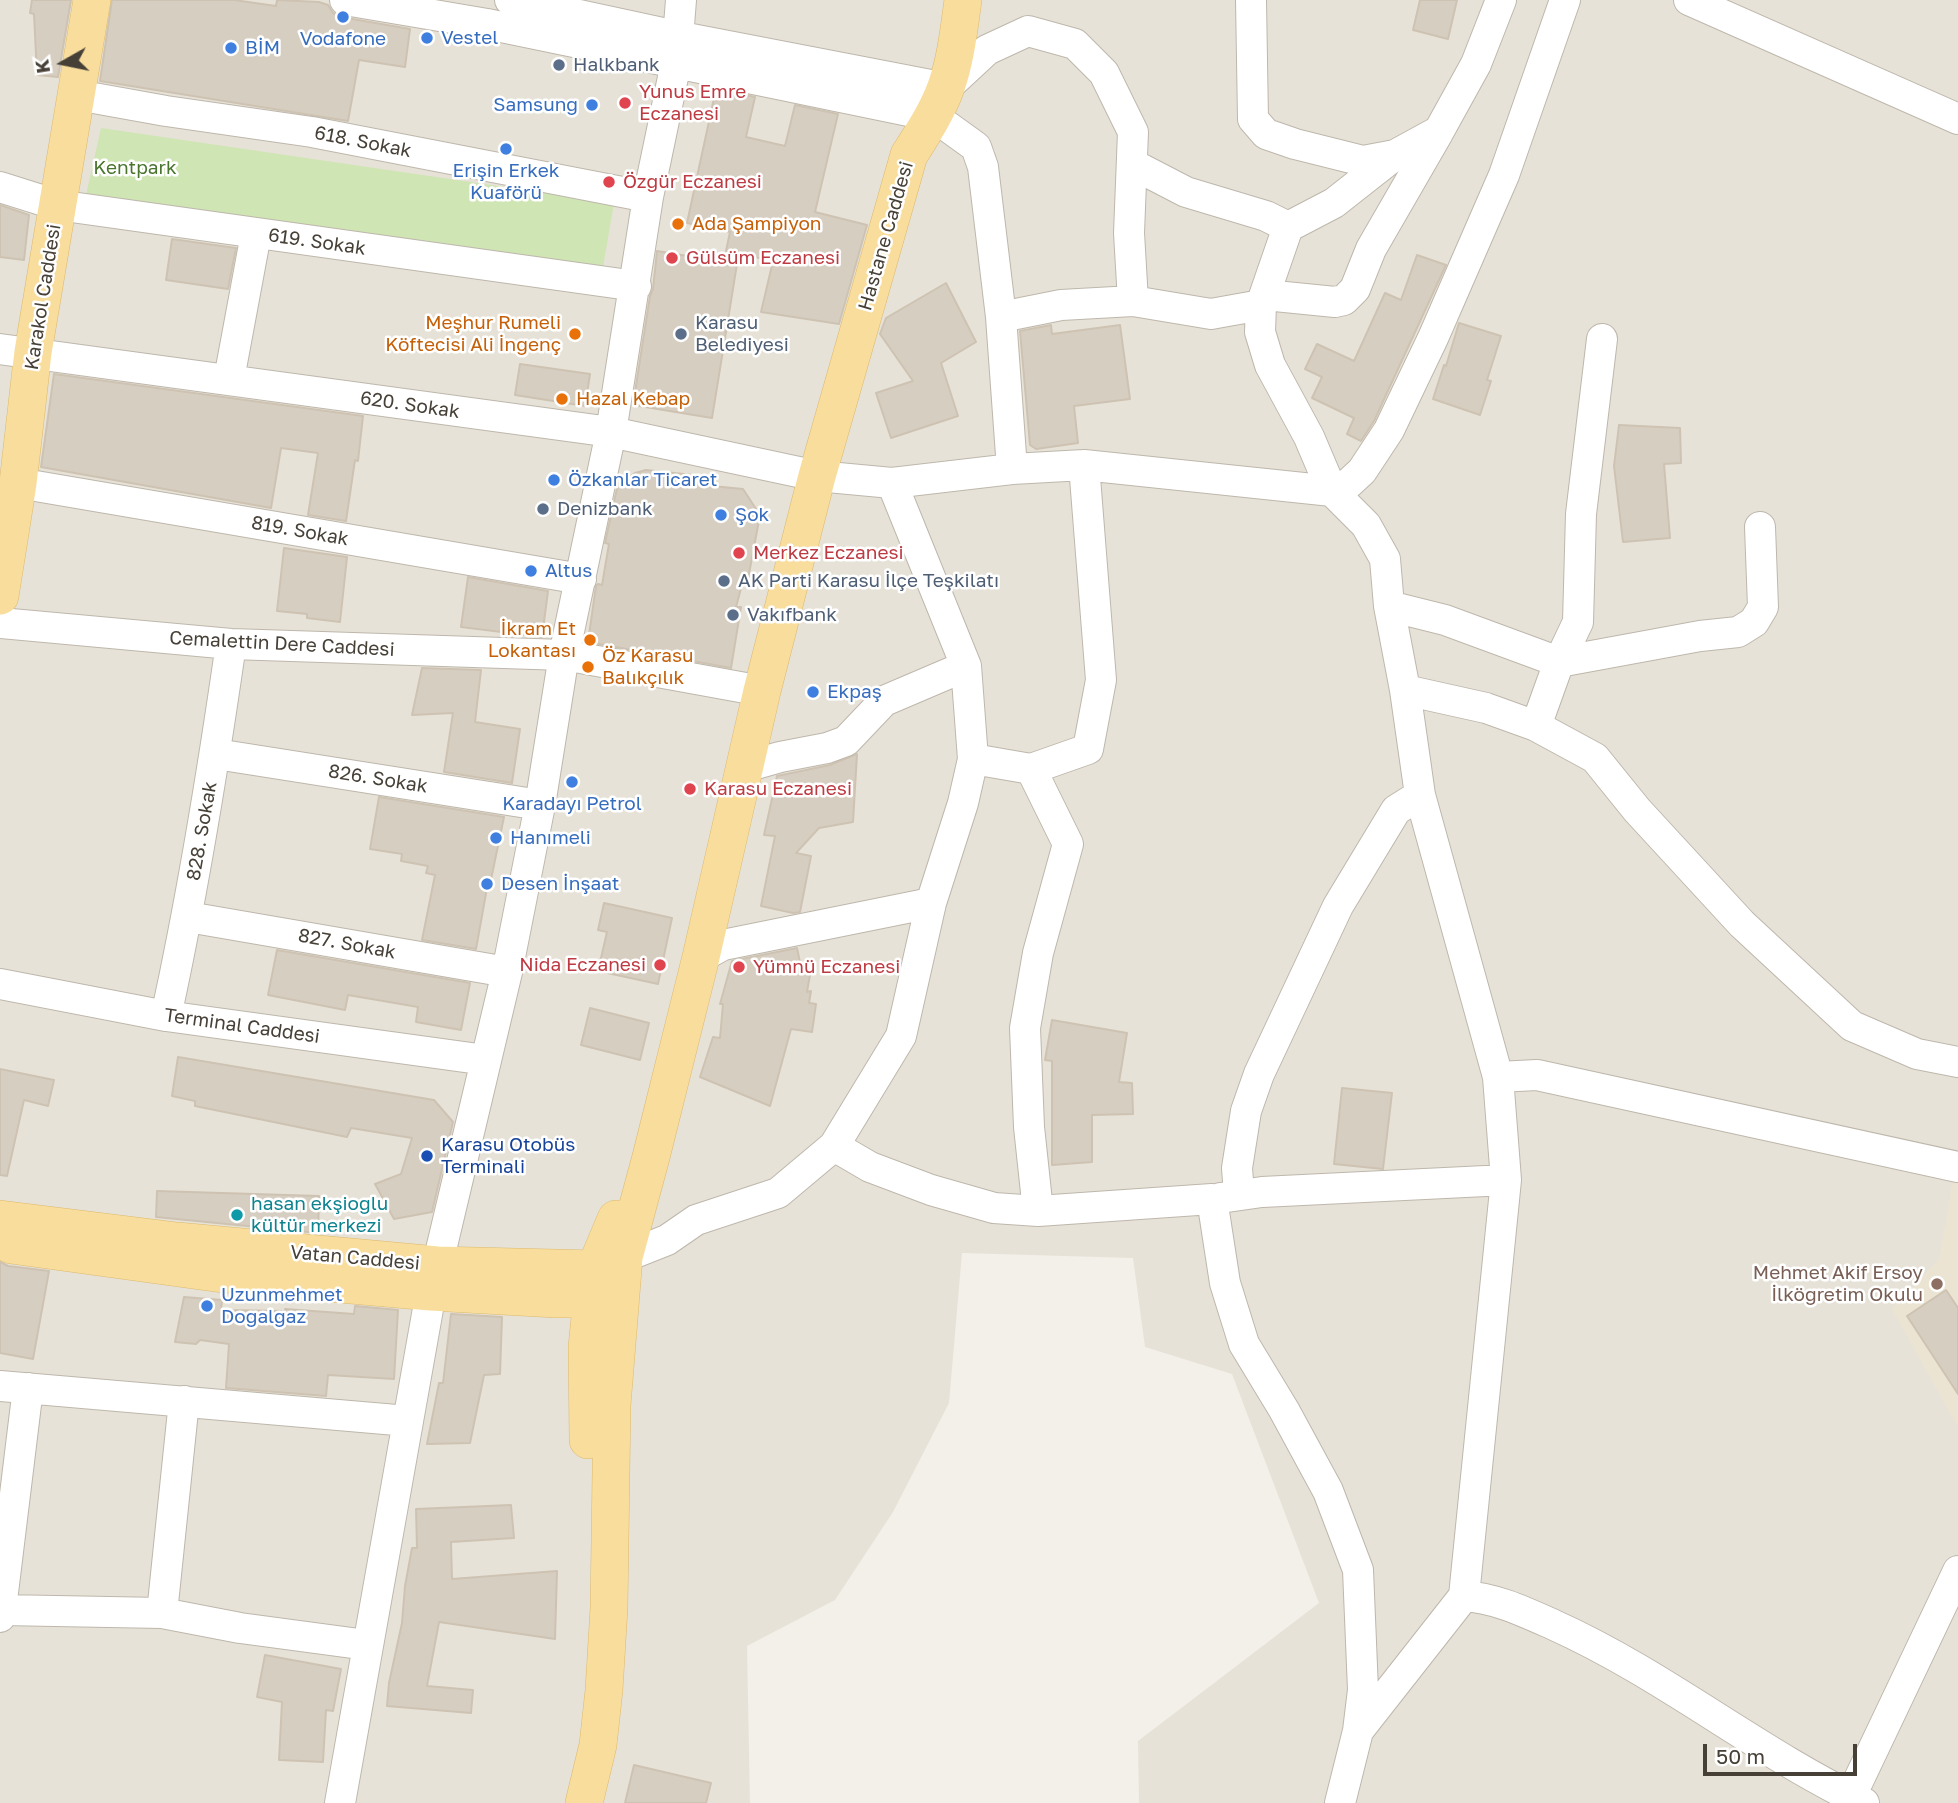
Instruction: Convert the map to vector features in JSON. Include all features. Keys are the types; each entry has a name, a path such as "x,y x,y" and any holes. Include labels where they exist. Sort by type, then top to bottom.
{"main road":[{"name":"Karakol Caddesi","path":"0,596 18,483 17,351 57,205 92,0"},
{"name":"Hastane Caddesi","path":"752,689 805,474 909,155 940,102 954,60 963,0"},
{"path":"562,1803 572,1769 587,1661 587,1347 701,957 745,767 752,689"},
{"path":"584,1803 598,1745 609,1608 612,1405 608,1281 620,1209 709,845 752,689"},
{"name":"Vatan Caddesi","path":"0,1219 177,1241 556,1299 608,1281"},
{"name":"Vatan Caddesi","path":"0,1244 215,1273 434,1279"}],"street":[{"path":"345,0 487,24 676,50 940,102 976,147 983,167 1013,469"},
{"path":"510,0 676,50"},
{"path":"340,1803 434,1279 507,972 540,805 565,655 611,432 648,197 676,50 681,0"},
{"path":"1251,0 1253,119 1266,134 1363,161 1395,155"},
{"path":"1000,317 1061,305 1133,301 1211,314 1263,300 1344,300 1355,289 1371,249 1476,64 1501,0"},
{"path":"1332,491 1349,484 1362,471 1383,440 1428,350 1504,175 1565,0"},
{"path":"1689,0 1958,119"},
{"path":"940,102 987,50 1028,31 1075,44 1104,73 1133,132 1129,233 1133,301"},
{"name":"618. Sokak","path":"77,95 312,132 648,197"},
{"path":"1358,1731 1464,1596 1506,1180 1499,1077 1420,795 1405,690 1389,607 1385,559 1366,525 1332,491 1309,437 1270,365 1260,332 1263,300 1288,227 1334,203 1395,155 1439,131"},
{"path":"1132,164 1186,192 1266,216 1288,227"},
{"name":"619. Sokak","path":"0,187 57,205 636,286"},
{"path":"229,379 256,234"},
{"path":"1536,726 1559,662 1578,622 1581,514 1602,339"},
{"name":"620. Sokak","path":"17,351 611,432 805,474 892,483 1013,469 1084,465 1332,491"},
{"path":"973,759 1031,769 1088,749 1101,680 1084,465"},
{"name":"819. Sokak","path":"18,483 581,579"},
{"path":"608,1281 696,1220 778,1193 834,1146 901,1036 930,903 963,803 973,759 966,666 892,483"},
{"path":"1389,607 1445,620 1559,662 1700,636 1738,632 1754,622 1763,607 1760,527"},
{"name":"Cemalettin Dere Caddesi","path":"0,622 231,644 565,655 752,689"},
{"name":"828. Sokak","path":"166,1016 188,917 216,754 231,644"},
{"path":"745,767 846,741 884,701 966,666"},
{"path":"1405,690 1486,708 1536,726 1595,758 1637,810 1742,924 1852,1026 1917,1054 1958,1062"},
{"name":"826. Sokak","path":"216,754 540,805"},
{"path":"1031,769 1068,844 1038,953 1025,1028 1038,1212"},
{"path":"1340,1803 1358,1731 1363,1690 1358,1570 1328,1491 1244,1344 1225,1283 1226,1197 1237,1168 1244,1122 1259,1074 1338,906 1396,810 1420,795"},
{"path":"701,957 723,945 930,903"},
{"name":"827. Sokak","path":"188,917 507,972"},
{"name":"Terminal Caddesi","path":"0,984 166,1016 486,1060"},
{"path":"1499,1077 1537,1075 1958,1167"},
{"path":"834,1146 870,1167 932,1190 994,1208 1038,1212 1226,1197 1506,1180"},
{"path":"367,1645 240,1628 162,1613 1,1613 14,1387 408,1421"},
{"path":"162,1613 184,1401"},
{"path":"1464,1596 1485,1597 1599,1645 1782,1757 1858,1800 1958,1572"}],"shaded area":[{"path":"0,0 1958,0 1958,1803 1139,1803 1138,1741 1319,1603 1232,1374 1145,1347 1133,1258 962,1253 949,1403 893,1512 835,1600 747,1646 750,1803 0,1803"},
{"name":"Mehmet Akif Ersoy İlköğretim Okulu","path":"1953,1181 1958,1182 1956,1424 1892,1309 1939,1259"}],"green space":[{"name":"Kentpark","path":"101,128 614,203 603,267 86,195"}],"building":[{"path":"32,0 71,0 58,77 37,75 34,14 30,13"},
{"path":"112,0 234,0 276,6 277,0 319,2 328,5 333,13 341,17 410,29 405,67 359,60 348,121 100,81"},
{"path":"1420,0 1457,0 1448,39 1413,30"},
{"path":"716,89 755,97 746,137 785,146 795,105 838,114 815,212 867,225 839,324 761,312 773,261 726,251 730,232 687,223"},
{"path":"0,205 29,215 24,260 0,257"},
{"path":"172,239 236,248 228,289 166,280"},
{"name":"Karasu Belediyesi","path":"657,251 737,264 712,418 633,405"},
{"path":"1417,255 1446,265 1374,421 1361,441 1347,434 1354,418 1312,398 1322,377 1305,369 1317,344 1354,361 1385,293 1401,300"},
{"path":"946,283 976,342 941,363 958,416 891,438 876,393 913,381 880,334 886,318"},
{"path":"1459,323 1501,336 1487,380 1491,381 1480,415 1433,399"},
{"path":"1051,325 1052,334 1120,325 1130,399 1074,406 1078,443 1036,449 1030,445 1020,331"},
{"path":"520,364 590,374 585,406 515,395"},
{"path":"54,374 363,416 358,461 355,460 346,521 308,515 318,453 281,448 271,508 41,467"},
{"path":"1619,425 1680,428 1681,463 1664,464 1670,538 1623,542 1614,466"},
{"path":"646,470 712,477 712,486 743,489 760,515 748,579 743,581 736,607 741,607 731,668 588,642 596,586 602,585 609,544 605,543 618,484 635,473"},
{"path":"284,548 347,557 340,622 307,618 307,614 277,611"},
{"path":"468,577 548,591 542,637 461,627"},
{"path":"422,668 481,670 475,722 520,729 512,783 444,772 453,713 412,715"},
{"path":"857,754 853,822 819,828 796,853 811,856 800,912 761,906 775,836 764,835 777,776 830,765"},
{"path":"379,797 504,817 476,949 422,940 435,875 426,873 428,866 401,861 402,854 370,849"},
{"path":"604,903 672,918 658,984 598,971 607,932 598,930"},
{"path":"797,948 802,972 811,969 807,992 811,991 809,1003 816,1004 812,1032 791,1029 770,1106 700,1077 713,1037 720,1038 723,1004 720,1004 732,961"},
{"path":"277,950 470,983 461,1030 416,1022 418,1007 348,995 345,1010 268,995"},
{"path":"590,1008 649,1023 640,1060 581,1045"},
{"path":"1052,1020 1127,1033 1119,1082 1132,1083 1133,1114 1092,1115 1092,1162 1052,1165 1052,1061 1045,1060"},
{"name":"Karasu Otobüs Terminali","path":"178,1057 434,1100 453,1122 432,1212 394,1219 375,1184 401,1174 412,1138 351,1128 347,1137 195,1106 195,1101 172,1096"},
{"path":"0,1069 54,1080 48,1106 24,1100 7,1176 0,1175"},
{"path":"1342,1088 1392,1093 1383,1169 1334,1164"},
{"name":"hasan ekşioğlu kültür merkezi","path":"157,1191 319,1196 318,1233 156,1217"},
{"path":"0,1262 8,1266 49,1271 33,1359 0,1353"},
{"path":"1946,1290 1958,1308 1958,1394 1907,1316"},
{"path":"184,1297 222,1300 221,1310 285,1309 354,1314 355,1306 398,1310 394,1379 328,1375 326,1396 226,1388 229,1344 200,1340 196,1344 175,1342"},
{"path":"451,1314 502,1317 500,1374 484,1375 470,1443 427,1444 439,1383 443,1383"},
{"path":"511,1505 514,1538 451,1542 452,1579 557,1571 555,1639 439,1622 427,1686 473,1690 471,1713 387,1706 412,1548 417,1548 416,1509"},
{"path":"265,1655 341,1669 333,1711 326,1710 323,1762 279,1760 282,1702 257,1697"},
{"path":"634,1765 711,1783 706,1803 625,1803"}],"place":[{"name":"Vodafone","path":"343,17"},
{"name":"Vestel","path":"427,38"},
{"name":"BİM","path":"231,48"},
{"name":"Halkbank","path":"559,65"},
{"name":"Yunus Emre Eczanesi","path":"625,103"},
{"name":"Samsung","path":"592,105"},
{"name":"Erişin Erkek Kuaförü","path":"506,149"},
{"name":"Özgür Eczanesi","path":"609,182"},
{"name":"Ada Şampiyon","path":"678,224"},
{"name":"Gülsüm Eczanesi","path":"672,258"},
{"name":"Meşhur Rumeli Köftecisi Ali İngenç","path":"575,334"},
{"name":"Karasu Belediyesi","path":"681,334"},
{"name":"Hazal Kebap","path":"562,399"},
{"name":"Özkanlar Ticaret","path":"554,480"},
{"name":"Denizbank","path":"543,509"},
{"name":"Şok","path":"721,515"},
{"name":"Merkez Eczanesi","path":"739,553"},
{"name":"Altus","path":"531,571"},
{"name":"AK Parti Karasu İlçe Teşkilatı","path":"724,581"},
{"name":"Vakıfbank","path":"733,615"},
{"name":"İkram Et Lokantası","path":"590,640"},
{"name":"Öz Karasu Balıkçılık","path":"588,667"},
{"name":"Ekpaş","path":"813,692"},
{"name":"Karadayı Petrol","path":"572,782"},
{"name":"Karasu Eczanesi","path":"690,789"},
{"name":"Hanımeli","path":"496,838"},
{"name":"Desen İnşaat","path":"487,884"},
{"name":"Nida Eczanesi","path":"660,965"},
{"name":"Yümnü Eczanesi","path":"739,967"},
{"name":"Karasu Otobüs Terminali","path":"427,1156"},
{"name":"hasan ekşioğlu kültür merkezi","path":"237,1215"},
{"name":"Mehmet Akif Ersoy İlköğretim Okulu","path":"1937,1284"},
{"name":"Uzunmehmet Doğalgaz","path":"207,1306"}]}
